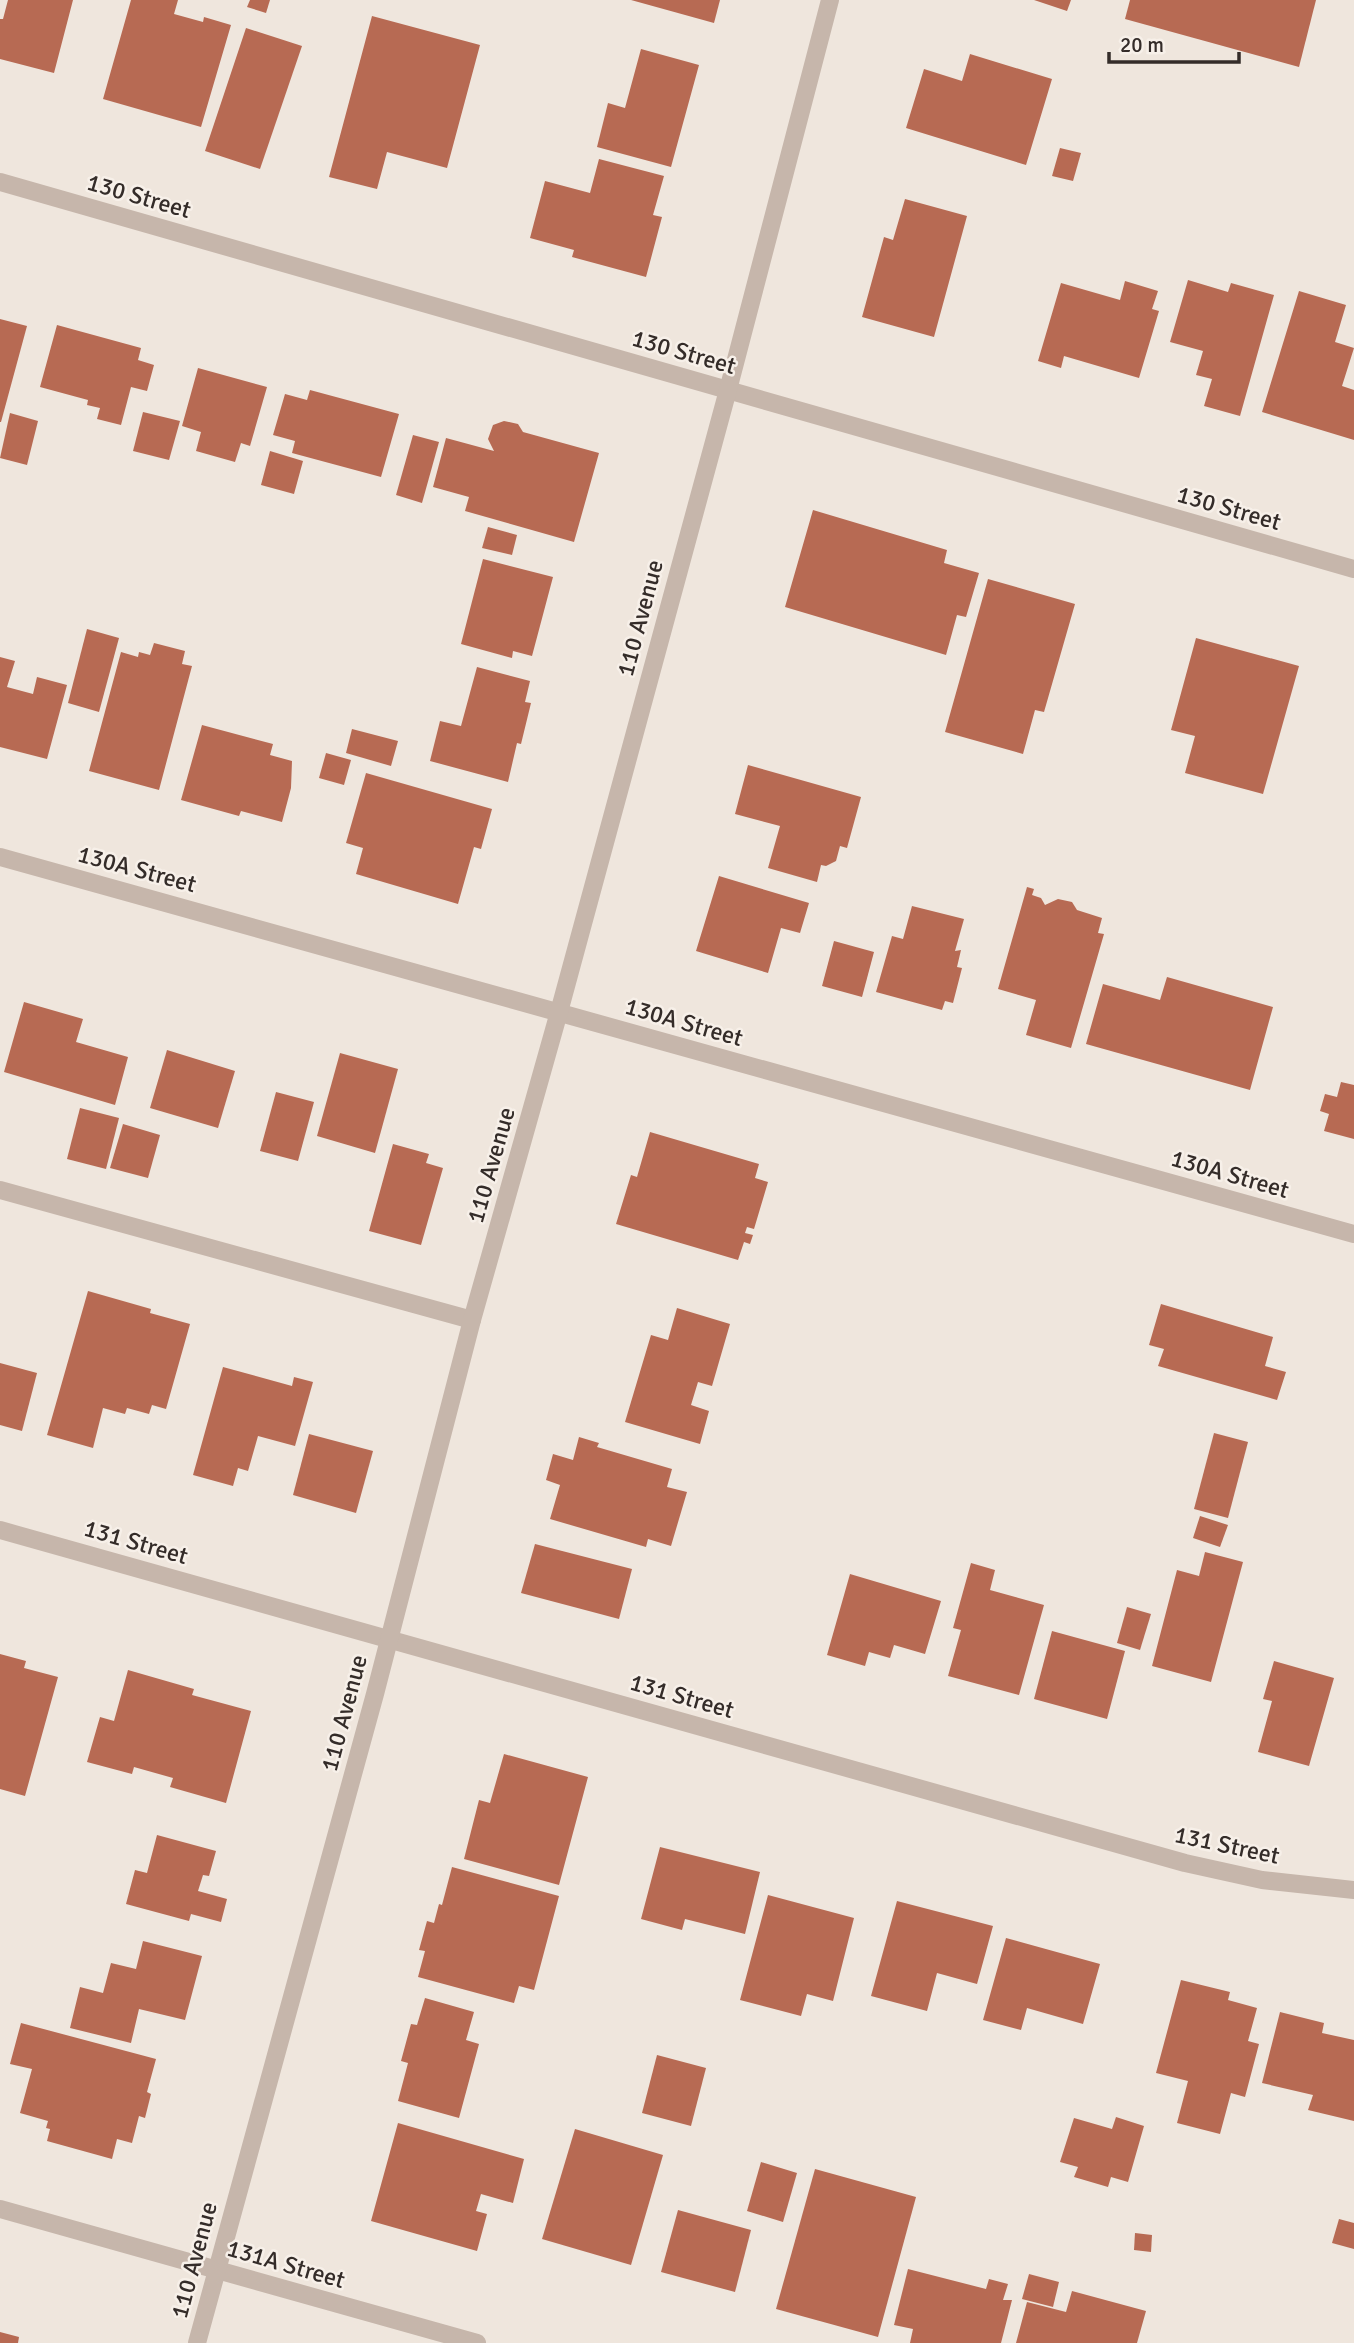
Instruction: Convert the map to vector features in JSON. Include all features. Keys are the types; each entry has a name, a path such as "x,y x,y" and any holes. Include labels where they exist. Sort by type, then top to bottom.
{"street":[{"name":"110 Avenue","path":"197,2343 389,1639 472,1320 559,1012 728,390 830,0"},
{"name":"130 Street","path":"0,182 1354,569"},
{"name":"130A Street","path":"0,857 1354,1234"},
{"path":"0,1190 472,1320"},
{"name":"131 Street","path":"0,1530 1185,1863 1262,1880 1354,1890"},
{"name":"131A Street","path":"0,2209 477,2343"}],"building":[{"path":"8,0 73,0 54,73 0,59 0,19 3,19"},
{"path":"131,0 178,0 174,14 203,22 204,17 231,25 201,127 103,99"},
{"path":"250,0 270,0 266,13 247,7"},
{"path":"631,0 720,0 714,23"},
{"path":"1034,0 1071,0 1067,11"},
{"path":"1130,0 1316,0 1299,67 1125,19"},
{"path":"372,16 480,45 447,168 387,152 377,189 329,177"},
{"path":"246,28 302,46 260,169 205,151"},
{"path":"641,49 699,65 671,167 597,147 608,103 625,108"},
{"path":"970,54 1052,79 1026,165 906,128 924,69 962,81"},
{"path":"1060,148 1081,153 1073,181 1052,176"},
{"path":"599,159 664,176 653,215 662,217 646,277 572,257 574,250 530,238 545,181 590,193"},
{"path":"905,199 967,216 934,337 862,317 884,237 893,240"},
{"path":"1188,280 1228,292 1231,283 1274,295 1240,416 1204,406 1212,379 1196,375 1203,351 1170,342"},
{"path":"1125,281 1158,291 1152,309 1159,311 1139,378 1064,356 1061,368 1038,361 1061,283 1120,300"},
{"path":"1299,291 1346,305 1335,342 1354,348 1342,386 1354,390 1354,440 1262,412"},
{"path":"0,319 27,326 1,422 0,422"},
{"path":"57,325 141,348 138,360 154,365 147,391 131,387 121,425 97,419 100,408 87,405 88,400 40,387"},
{"path":"198,368 267,387 250,446 241,443 235,462 196,451 201,432 182,426"},
{"path":"310,390 399,414 381,477 292,453 295,441 273,435 285,394 307,400"},
{"path":"143,412 180,421 169,460 133,451"},
{"path":"10,413 38,421 27,465 0,458"},
{"path":"504,421 518,424 523,432 599,453 574,542 465,511 469,497 433,487 446,438 494,451 488,439 493,425"},
{"path":"413,435 439,442 422,503 396,495"},
{"path":"270,451 303,461 294,494 261,485"},
{"path":"813,510 947,550 944,563 979,573 966,617 957,615 946,655 785,607"},
{"path":"488,527 517,535 512,555 482,548"},
{"path":"483,559 553,577 532,656 513,651 512,658 461,644"},
{"path":"988,579 1075,604 1044,712 1035,710 1023,754 945,732"},
{"path":"87,629 119,638 99,712 68,703"},
{"path":"1196,638 1299,666 1263,794 1185,773 1195,736 1171,730"},
{"path":"154,643 185,651 182,664 192,666 159,790 89,771 121,652 138,657 139,652 150,655"},
{"path":"0,657 15,661 7,687 33,694 37,677 67,685 47,759 0,747"},
{"path":"477,667 530,681 525,702 531,703 521,744 517,743 508,782 430,761 440,721 461,726"},
{"path":"202,725 273,744 270,755 292,761 291,788 282,822 241,811 239,816 181,800"},
{"path":"352,729 398,741 391,766 346,753"},
{"path":"326,753 351,760 344,785 319,778"},
{"path":"748,765 861,797 847,848 840,846 836,861 826,866 821,865 817,882 768,868 780,826 735,814"},
{"path":"366,773 492,809 481,849 474,847 458,904 356,874 363,848 346,843"},
{"path":"719,876 809,903 800,933 781,928 768,973 696,951"},
{"path":"1027,887 1034,889 1032,895 1041,898 1045,905 1058,899 1072,902 1077,910 1102,918 1098,933 1104,934 1071,1048 1026,1035 1036,1000 998,989"},
{"path":"912,906 964,919 955,951 961,950 957,967 962,968 953,1003 945,1001 942,1010 876,992 892,936 903,939"},
{"path":"834,941 874,952 862,997 822,986"},
{"path":"1167,977 1273,1007 1250,1090 1086,1044 1103,984 1160,1000"},
{"path":"24,1002 83,1019 76,1042 128,1057 115,1105 4,1072"},
{"path":"167,1050 235,1071 218,1128 150,1108"},
{"path":"340,1053 398,1069 375,1153 317,1136"},
{"path":"1341,1082 1354,1085 1354,1139 1324,1131 1329,1114 1320,1111 1325,1094 1337,1097"},
{"path":"276,1092 314,1102 298,1161 260,1151"},
{"path":"80,1108 119,1118 106,1169 67,1159"},
{"path":"123,1124 160,1135 148,1178 110,1168"},
{"path":"650,1132 759,1164 755,1178 768,1182 754,1229 747,1227 745,1233 753,1235 750,1244 744,1242 738,1260 616,1224 631,1175 637,1177"},
{"path":"393,1144 429,1154 426,1163 443,1168 421,1245 369,1231"},
{"path":"88,1291 151,1309 150,1313 190,1324 166,1409 152,1405 149,1414 127,1408 125,1414 103,1408 93,1448 47,1435"},
{"path":"1161,1304 1273,1337 1265,1366 1286,1372 1277,1400 1158,1366 1164,1349 1149,1345"},
{"path":"677,1308 730,1324 712,1386 698,1382 691,1405 709,1411 700,1444 625,1422 651,1335 668,1340"},
{"path":"0,1363 37,1373 22,1431 0,1425"},
{"path":"223,1367 292,1386 294,1377 313,1382 295,1446 258,1436 248,1471 238,1468 233,1486 193,1475"},
{"path":"1214,1433 1248,1442 1228,1518 1194,1509"},
{"path":"309,1434 373,1451 356,1513 293,1495"},
{"path":"579,1437 599,1443 597,1447 672,1469 667,1487 687,1492 671,1546 648,1539 646,1547 550,1519 560,1485 546,1480 553,1454 573,1460"},
{"path":"1200,1516 1228,1525 1220,1547 1193,1538"},
{"path":"535,1544 632,1569 619,1619 521,1593"},
{"path":"1205,1552 1243,1562 1211,1682 1152,1666 1177,1570 1199,1576"},
{"path":"971,1563 995,1570 990,1590 1044,1605 1019,1695 948,1676 961,1630 953,1628"},
{"path":"850,1574 941,1601 925,1654 894,1645 890,1658 869,1652 865,1666 827,1655"},
{"path":"1127,1607 1151,1614 1140,1650 1117,1643"},
{"path":"1052,1631 1125,1651 1107,1719 1034,1699"},
{"path":"0,1654 26,1661 24,1668 58,1677 25,1796 0,1789"},
{"path":"1274,1661 1334,1678 1309,1766 1258,1752 1272,1701 1263,1699"},
{"path":"128,1670 194,1689 192,1695 251,1711 226,1803 170,1787 173,1778 134,1767 132,1774 87,1762 100,1717 114,1721"},
{"path":"504,1754 588,1777 559,1885 464,1859 479,1800 490,1803"},
{"path":"157,1835 216,1851 209,1876 203,1875 198,1891 227,1899 221,1922 191,1914 189,1921 126,1904 135,1870 147,1873"},
{"path":"660,1847 760,1872 745,1934 685,1919 682,1930 641,1919"},
{"path":"452,1867 559,1896 534,1990 519,1986 514,2003 418,1977 425,1951 419,1950 427,1921 434,1923 439,1904 442,1905"},
{"path":"768,1895 854,1918 833,2001 807,1994 801,2016 740,2000"},
{"path":"897,1901 993,1926 977,1984 937,1973 927,2011 871,1996"},
{"path":"1006,1938 1100,1964 1083,2024 1027,2008 1021,2030 983,2020"},
{"path":"143,1941 202,1956 185,2020 139,2009 131,2043 70,2028 80,1987 103,1993 111,1963 136,1969"},
{"path":"1181,1980 1230,1992 1228,2000 1257,2008 1248,2041 1259,2044 1245,2097 1231,2093 1220,2134 1177,2123 1188,2081 1156,2073"},
{"path":"425,1998 474,2012 466,2040 479,2044 459,2118 398,2101 408,2063 401,2061 411,2024 417,2025"},
{"path":"1280,2012 1324,2023 1322,2033 1354,2040 1354,2121 1308,2110 1313,2095 1262,2083"},
{"path":"21,2023 156,2059 147,2092 151,2094 145,2118 139,2116 132,2143 117,2139 112,2159 47,2141 50,2129 46,2128 48,2121 20,2113 32,2069 10,2064"},
{"path":"657,2055 706,2068 691,2126 642,2113"},
{"path":"1116,2117 1144,2126 1128,2182 1111,2177 1108,2187 1074,2177 1078,2167 1060,2162 1074,2118 1112,2129"},
{"path":"398,2123 524,2159 513,2203 481,2194 476,2211 487,2214 477,2251 371,2221"},
{"path":"575,2129 663,2155 631,2265 542,2239"},
{"path":"761,2162 797,2173 783,2222 747,2211"},
{"path":"815,2169 916,2197 878,2337 776,2309"},
{"path":"678,2210 751,2230 735,2292 661,2272"},
{"path":"1339,2219 1354,2223 1354,2249 1332,2243"},
{"path":"1135,2233 1152,2235 1151,2252 1134,2250"},
{"path":"908,2269 986,2289 989,2279 1008,2284 1003,2300 1012,2300 1001,2343 910,2343 913,2329 894,2325"},
{"path":"1029,2274 1059,2282 1053,2307 1022,2299"},
{"path":"1072,2291 1146,2311 1137,2343 1016,2343 1027,2302 1066,2312"},
{"path":"0,2332 19,2337 18,2343 0,2343"}]}
